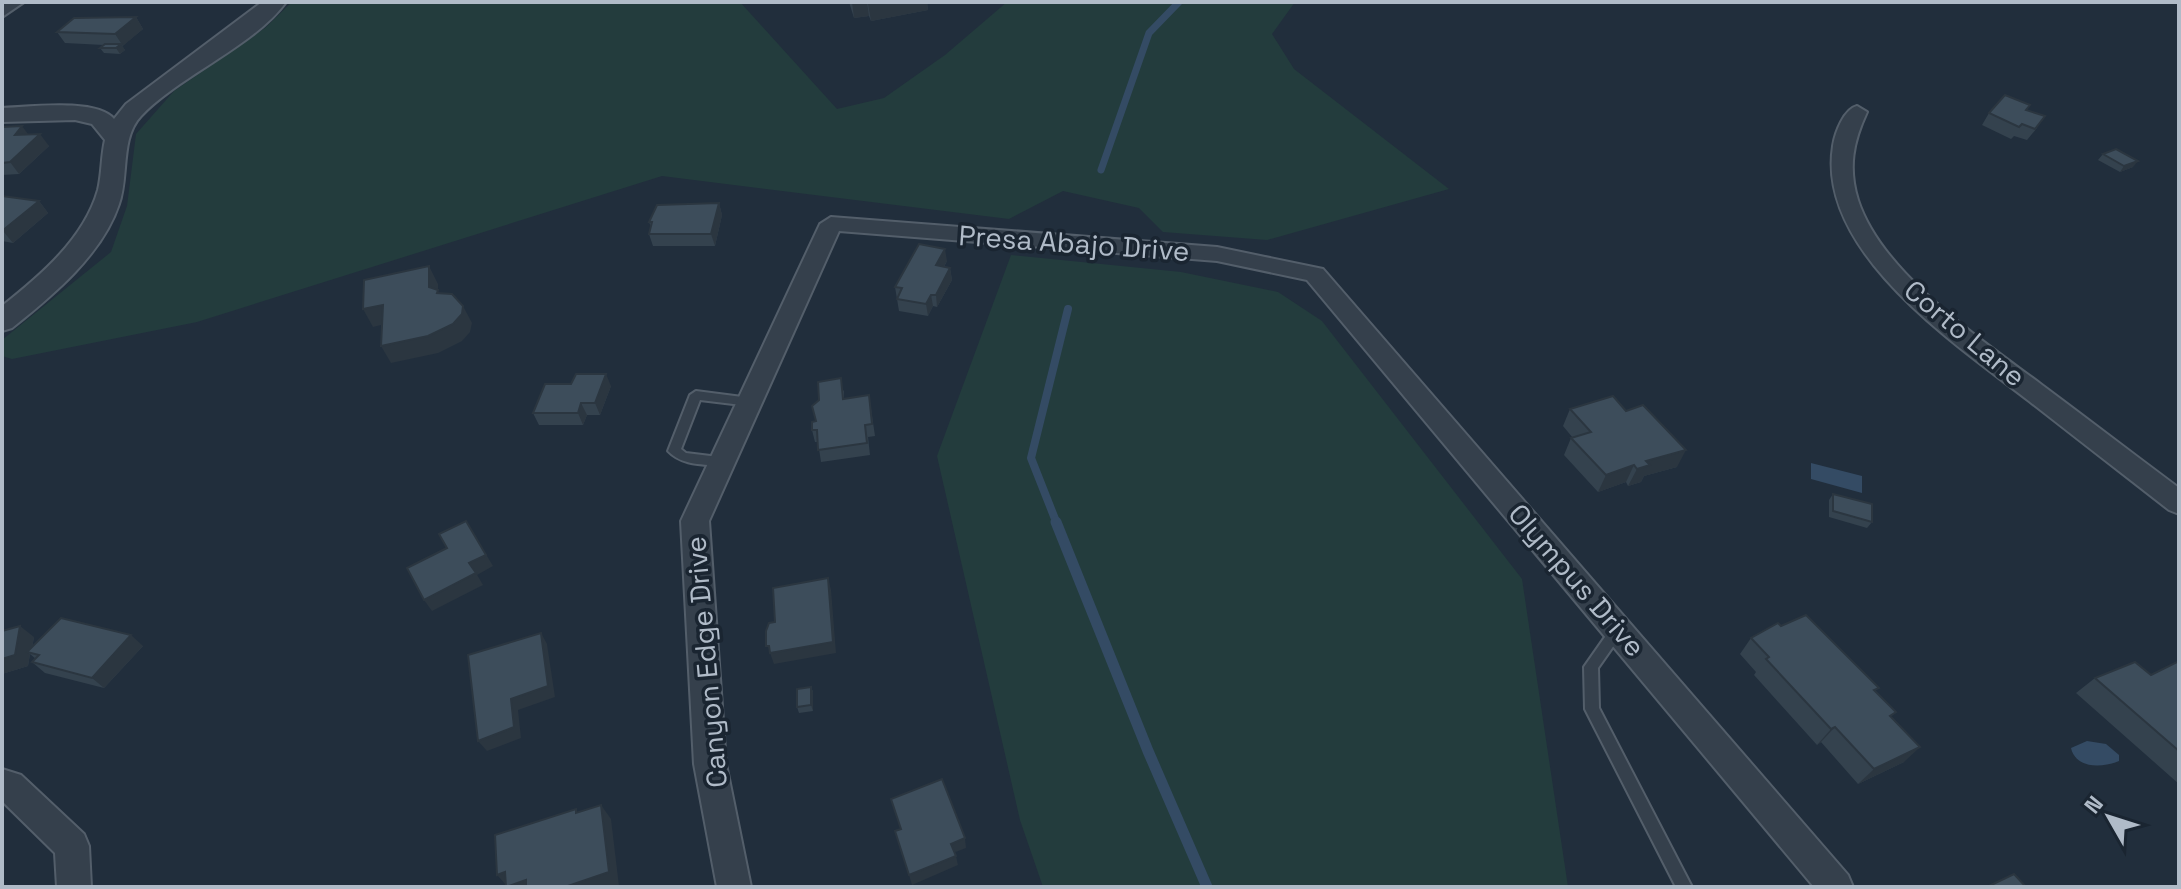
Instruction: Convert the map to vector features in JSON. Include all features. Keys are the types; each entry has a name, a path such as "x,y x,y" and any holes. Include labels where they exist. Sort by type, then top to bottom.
{"street":[{"path":"2,12 15,2"},
{"path":"2,321 64,265 95,225 110,191 116,138 122,122 134,109 275,2"},
{"name":"Corto Lane","path":"1857,112 1847,128 1841,148 1842,183 1856,220 1881,258 1914,295 1949,327 2179,503"},
{"path":"2,115 75,113 100,118 116,138"},
{"name":"Presa Abajo Drive","path":"831,224 1217,254 1315,274"},
{"name":"Canyon Edge Drive","path":"734,887 710,764 695,521 831,224"},
{"name":"Olympus Drive","path":"1315,274 1836,887"},
{"path":"2,784 9,786 72,846 74,887"}],"lane":[{"path":"723,461 683,457 674,451 696,395 750,402"},
{"path":"1618,628 1591,667 1592,709 1684,887"}],"green space":[{"path":"292,2 740,2 837,109 884,98 945,55 1007,2 1295,2 1272,34 1294,69 1449,189 1267,240 1163,232 1139,208 1063,191 1009,219 662,176 197,322 12,359 2,356 2,340 111,252 127,206 136,134 174,91 265,28"},
{"path":"1011,255 1181,272 1278,292 1322,321 1522,579 1568,887 1043,887 1020,820 937,456"}],"water":[{"path":"1811,463 1862,476 1862,493 1811,479"},
{"path":"2087,741 2106,744 2119,755 2119,761 2098,766 2078,760 2071,748"}],"building":[{"path":"136,17 115,34 57,32 74,18"},
{"path":"105,44 121,44 116,48 100,48"},
{"path":"2005,95 2030,105 2026,110 2045,116 2035,129 2022,124 2019,127 1989,113"},
{"path":"22,126 15,135 40,134 10,162 2,163 2,127"},
{"path":"2116,149 2138,161 2124,166 2103,154"},
{"path":"2,196 39,201 2,231"},
{"path":"719,203 711,234 649,234 652,222 649,222 657,205"},
{"path":"919,244 945,249 936,265 950,268 936,295 931,295 926,304 897,299 902,288 895,287"},
{"path":"429,266 429,287 438,290 437,293 452,294 463,306 462,314 453,324 428,336 381,346 383,305 363,309 364,280"},
{"path":"576,374 606,374 595,403 581,403 578,413 533,413 545,384 571,384"},
{"path":"841,378 843,399 869,395 872,424 865,425 867,443 818,450 817,430 812,430 812,422 816,421 812,406 819,400 818,382"},
{"path":"1613,396 1626,411 1643,405 1686,450 1646,461 1650,465 1637,469 1634,465 1606,475 1571,438 1591,432 1570,409"},
{"path":"1833,494 1872,504 1872,522 1833,511"},
{"path":"466,521 486,555 469,563 476,573 424,600 407,568 447,548 439,534"},
{"path":"828,578 833,642 770,653 769,646 766,646 766,631 769,623 775,622 773,588"},
{"path":"1806,615 1879,688 1874,690 1896,712 1890,716 1920,747 1874,769 1835,727 1831,729 1766,659 1769,657 1751,638 1778,623 1781,626"},
{"path":"61,618 131,635 92,678 32,662 39,655 27,652"},
{"path":"20,626 15,655 2,659 2,631"},
{"path":"541,633 548,686 511,699 514,727 478,741 468,655"},
{"path":"2179,661 2179,751 2095,678 2135,662 2151,675"},
{"path":"811,687 811,705 797,707 797,689"},
{"path":"942,779 965,838 951,844 956,856 909,875 895,831 901,829 891,799"},
{"path":"601,805 609,872 565,887 526,887 526,880 506,887 505,872 497,875 495,835 576,809 576,813"},
{"path":"2014,874 2026,887 1987,887"}],"waterway":[{"path":"1101,170 1149,33 1179,2"},
{"path":"1057,524 1031,458 1068,309"},
{"path":"1056,522 1148,751 1207,887"}]}
